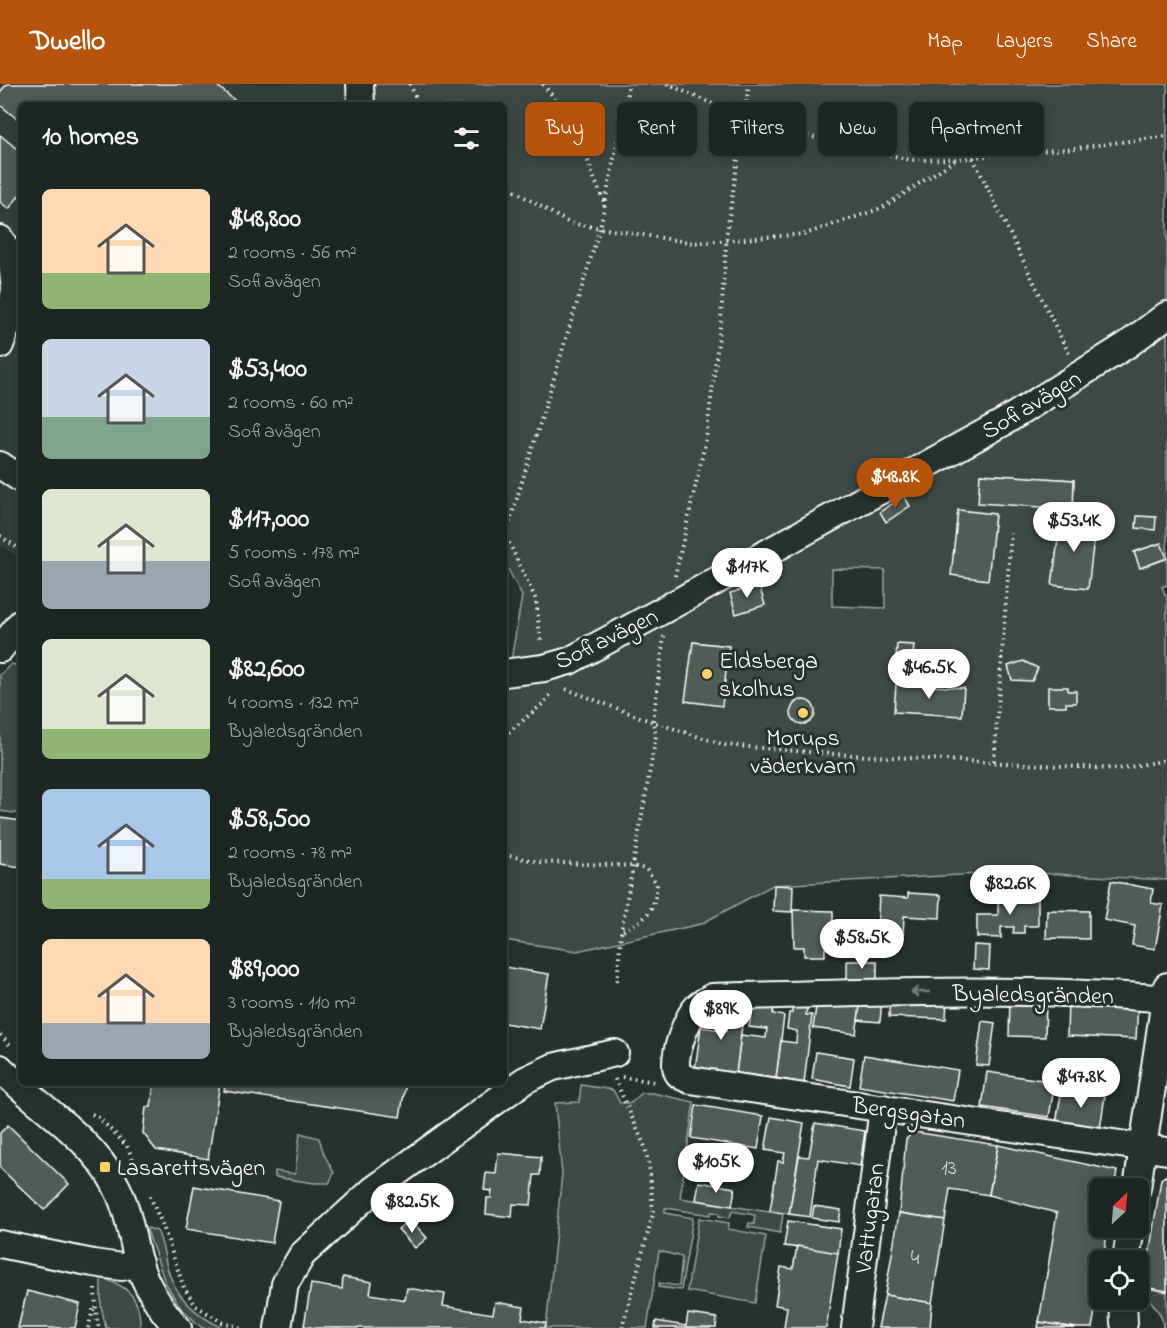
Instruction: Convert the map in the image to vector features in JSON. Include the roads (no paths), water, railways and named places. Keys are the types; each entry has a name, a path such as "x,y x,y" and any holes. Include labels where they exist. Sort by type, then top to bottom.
{"street":[{"path":"360,84 361,102"},
{"path":"0,239 11,256 15,289 10,318 0,345"},
{"name":"Sofiavägen","path":"507,673 544,668 569,661 667,608 1004,422 1127,345 1167,315"},
{"path":"0,465 18,477"},
{"path":"0,649 18,627"},
{"name":"Byaledsgränden","path":"678,1049 690,1016 698,1005 712,997 914,992 1166,995"},
{"path":"1142,1178 1155,1149 1166,995"},
{"name":"Bergsgatan","path":"678,1049 676,1071 690,1080 1155,1149"},
{"path":"278,1328 285,1284 303,1255 373,1190 525,1080 553,1067 614,1064"},
{"path":"0,1068 18,1084"},
{"path":"20,1086 91,1150 105,1167 123,1202 139,1263 156,1299 176,1327"},
{"name":"Vattugatan","path":"855,1328 884,1108"},
{"path":"0,1244 122,1267 139,1263"}],"place":[{"name":"Eldsberga skolhus","path":"707,674"},
{"name":"Morups väderkvarn","path":"803,713"},
{"name":"Lasarettsvägen","path":"105,1167"}]}
